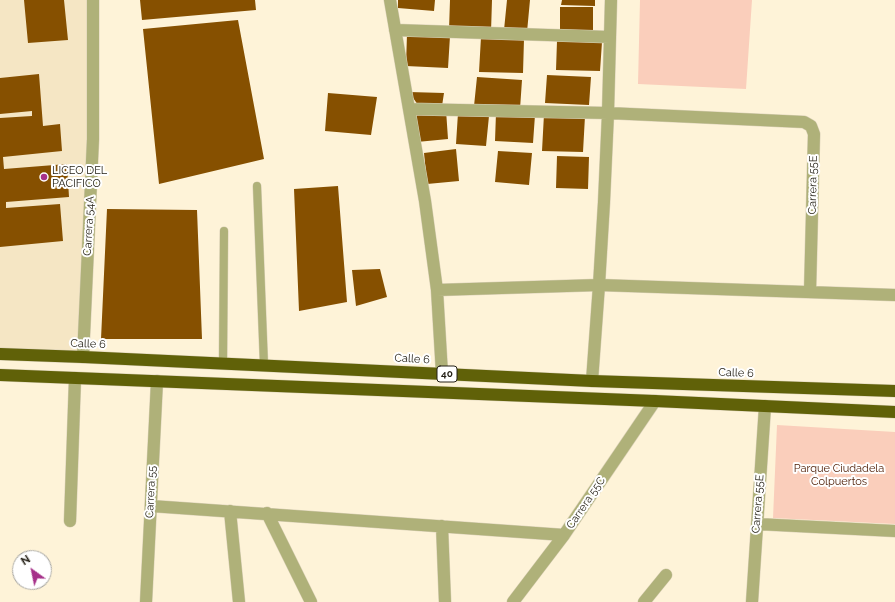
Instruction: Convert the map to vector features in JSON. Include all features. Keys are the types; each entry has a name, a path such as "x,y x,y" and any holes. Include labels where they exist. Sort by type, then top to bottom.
{"highway":[{"name":"Calle 6","path":"0,354 592,381 895,391"},
{"name":"40","path":"0,375 655,400 895,412"}],"street":[{"name":"Carrera 54A","path":"83,357 93,139 93,0"},
{"path":"390,0 425,201 436,290 442,374"},
{"path":"592,381 599,285 608,113 610,0"},
{"path":"395,30 610,37"},
{"path":"409,109 608,113"},
{"name":"Carrera 55E","path":"608,113 804,122 811,126 814,134 810,292"},
{"path":"436,290 599,285 895,295"},
{"path":"70,522 75,378"},
{"name":"Carrera 55","path":"146,602 157,381"},
{"name":"Carrera 55C","path":"513,602 564,536 655,400"},
{"name":"Carrera 55E","path":"752,602 765,406"},
{"path":"151,506 267,513 564,536"},
{"path":"230,511 238,602"},
{"path":"267,513 311,602"},
{"path":"757,524 895,531"},
{"path":"442,526 445,602"},
{"path":"644,602 666,575"}],"lane":[{"path":"257,186 264,365"},
{"path":"222,363 224,231"}],"shaded area":[{"name":"LICEO DEL PACIFICO","path":"0,0 93,0 83,357 0,354"}],"green space":[{"path":"640,0 752,0 746,89 638,84"},
{"name":"Parque Ciudadela Colpuertos","path":"777,425 895,432 895,524 773,518"}],"building":[{"path":"24,0 64,0 68,40 28,43"},
{"path":"140,0 255,0 256,10 142,20"},
{"path":"398,0 435,0 434,11 398,8"},
{"path":"450,0 492,0 491,32 449,30"},
{"path":"507,0 530,0 527,32 504,30"},
{"path":"562,0 595,0 595,6 561,5"},
{"path":"560,7 593,7 593,35 560,34"},
{"path":"238,20 264,159 159,184 143,29"},
{"path":"407,34 450,36 448,68 406,66"},
{"path":"481,37 524,39 523,73 479,72"},
{"path":"557,41 602,42 600,71 556,70"},
{"path":"39,74 43,126 60,124 62,151 3,157 4,169 67,164 69,197 6,202 6,208 60,204 63,241 0,247 0,118 32,116 32,111 0,114 0,78"},
{"path":"547,75 591,77 589,105 545,103"},
{"path":"477,77 522,80 520,109 474,106"},
{"path":"409,92 444,93 442,106 418,105"},
{"path":"328,93 377,97 371,135 325,131"},
{"path":"446,110 448,139 417,142 415,113"},
{"path":"458,113 489,116 486,146 456,144"},
{"path":"496,113 535,115 533,143 495,141"},
{"path":"544,114 585,116 583,152 542,151"},
{"path":"456,149 459,181 427,184 424,153"},
{"path":"498,151 532,153 529,185 495,182"},
{"path":"557,156 589,157 588,189 556,188"},
{"path":"338,186 347,302 299,311 294,189"},
{"path":"107,209 197,210 202,339 101,339"},
{"path":"380,269 387,297 356,306 352,270"}],"place":[{"name":"LICEO DEL PACIFICO","path":"44,177"}]}
